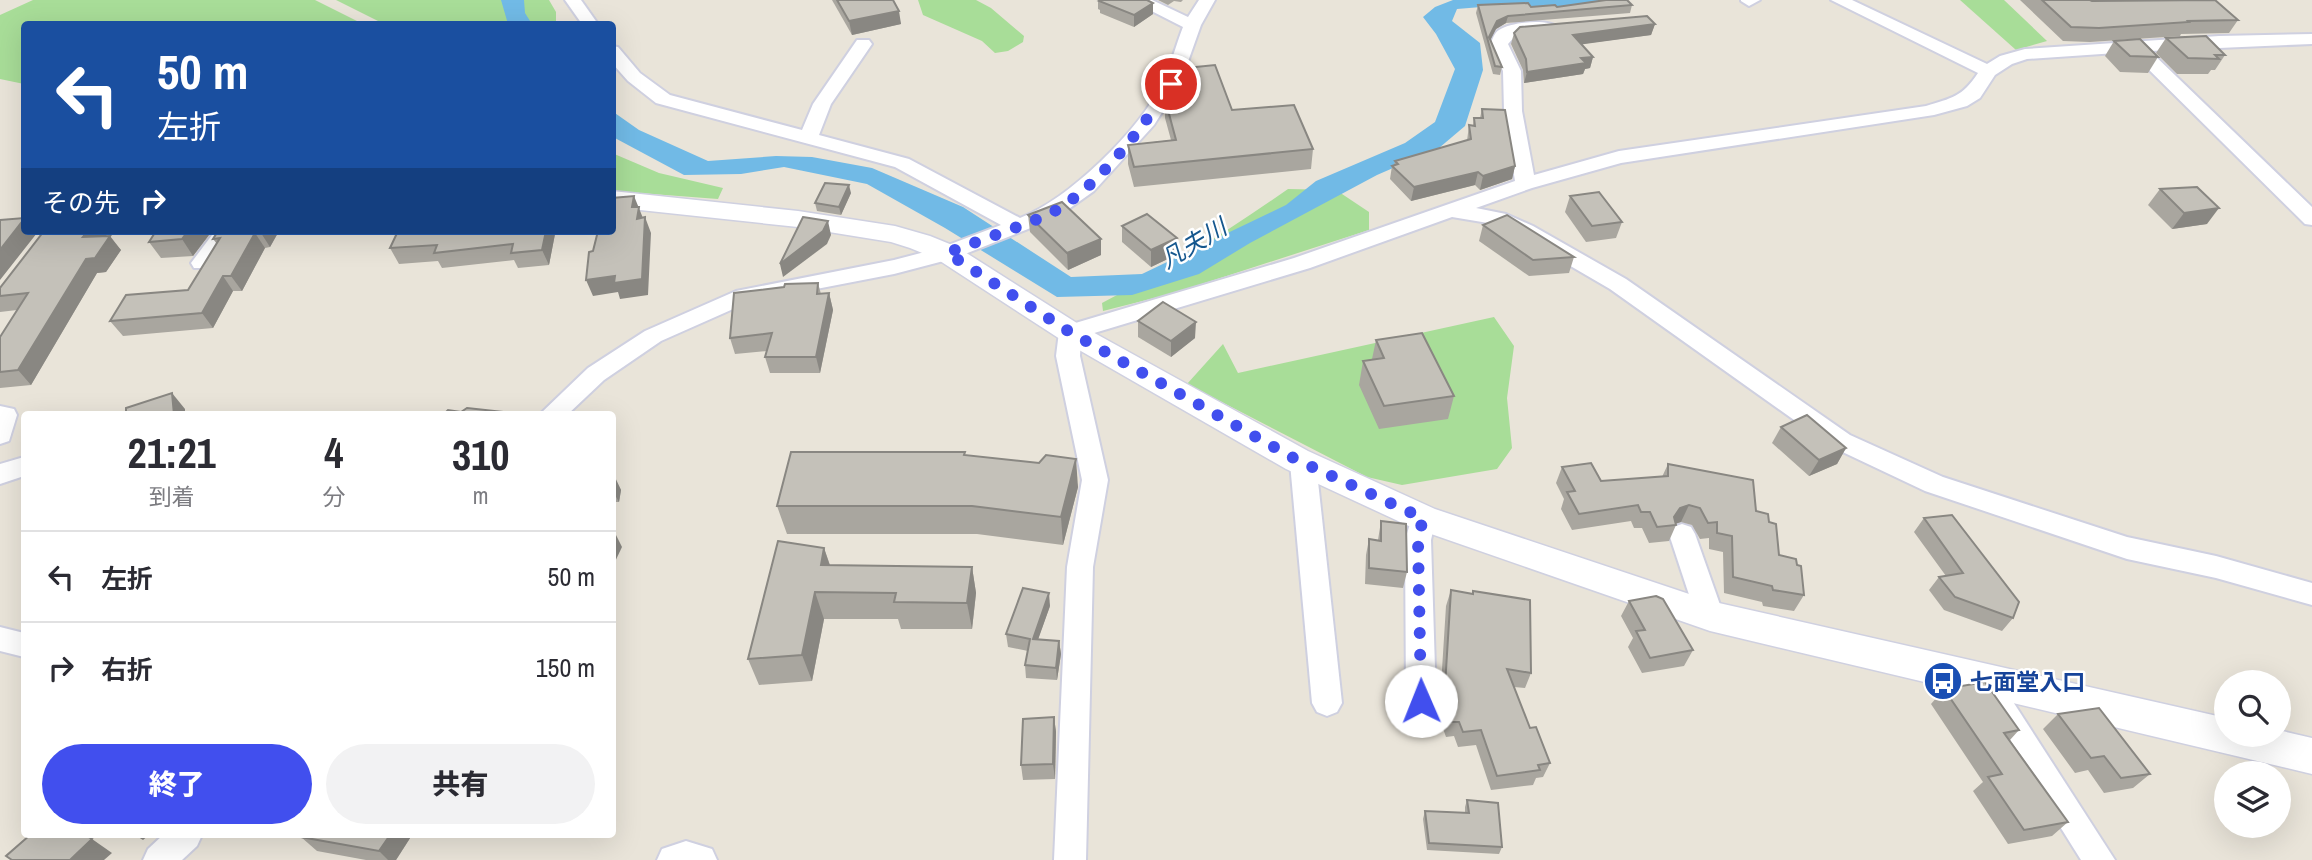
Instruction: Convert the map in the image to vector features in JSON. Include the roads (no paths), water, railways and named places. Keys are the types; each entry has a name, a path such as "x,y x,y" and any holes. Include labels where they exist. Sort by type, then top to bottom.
{"street":[{"path":"573,0 588,21"},
{"path":"1138,0 1192,25"},
{"path":"555,411 596,374 653,336 744,296 894,267 947,253 1049,214 1087,187 1147,121 1171,84 1192,25 1207,0"},
{"path":"1839,0 1988,71"},
{"path":"1525,184 1513,111 1512,71 1499,44 1503,35 1512,30 1571,27"},
{"path":"1070,332 1302,263 1525,184 1619,157 1927,111 1960,102 1973,94 1988,71 2025,54 2135,46 2312,39"},
{"path":"808,138 822,104 863,44"},
{"path":"2135,46 2312,219"},
{"path":"616,56 634,77 663,99 902,163 1017,225"},
{"path":"616,199 798,219 883,232 919,242 947,253 1070,332 1303,463 1423,518 1710,615 2214,732"},
{"path":"1450,210 1499,219 1526,231 1618,284 1841,441 1934,484 2127,548 2216,567 2312,594"},
{"path":"202,263 223,235"},
{"path":"1070,332 1068,356 1094,480 1080,567 1070,860"},
{"path":"0,415 5,415 0,435"},
{"path":"1303,463 1327,703"},
{"path":"0,474 21,467"},
{"path":"1421,701 1418,540 1423,518"},
{"path":"1682,534 1710,615"},
{"path":"0,639 21,644"},
{"path":"1981,676 2099,860"},
{"path":"2275,747 2312,756"},
{"path":"673,860 685,857 701,860"}],"water":[{"path":"501,0 524,0 525,13 530,21 507,21"},
{"path":"1453,0 1617,0 1579,9 1493,6 1457,9 1452,21 1480,43 1483,70 1465,126 1439,148 1377,175 1250,243 1199,274 1132,295 1057,297 867,184 784,167 741,174 684,175 616,139 616,114 639,130 708,161 776,156 812,157 872,168 963,207 1071,277 1142,274 1286,205 1316,181 1405,143 1435,122 1455,69 1436,34 1423,17 1435,7"}],"place":[{"name":"七面堂入口","path":"1943,681"}],"water label":[{"name":"凡夫川","path":"1193,243"}]}
